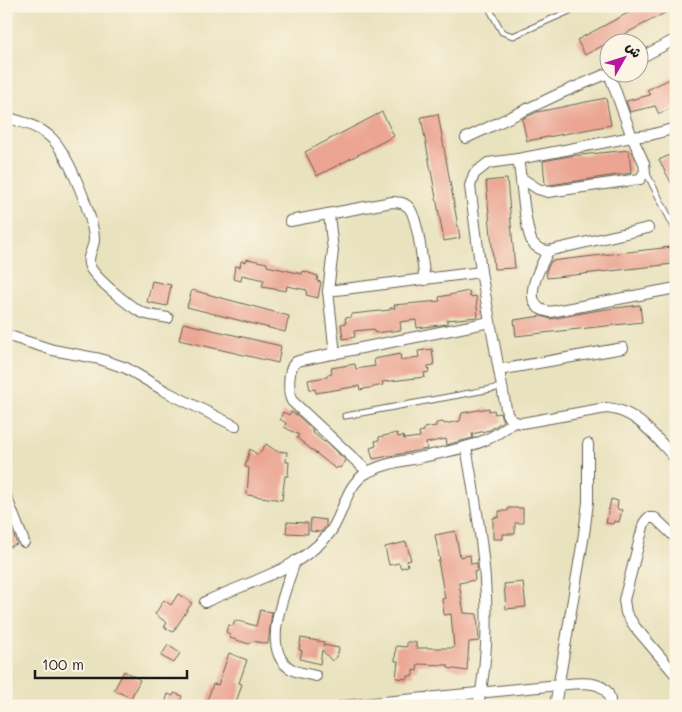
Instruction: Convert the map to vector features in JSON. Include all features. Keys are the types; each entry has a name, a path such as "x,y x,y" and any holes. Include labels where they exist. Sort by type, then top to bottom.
{"street":[{"path":"650,53 676,39"},
{"path":"466,138 559,94 600,77"},
{"path":"521,178 538,189 548,192 640,179 645,172 644,163 632,137 613,82"},
{"path":"6,117 33,126 50,136 67,160 90,213 95,240 88,260 90,268 107,287 143,313 168,318"},
{"path":"514,422 507,414 480,272 470,186 471,180 480,168 488,163 650,135 676,128"},
{"path":"518,159 528,228 533,243 540,250 548,251 648,228"},
{"path":"290,221 392,202 401,202 409,208 414,218 425,280"},
{"path":"329,214 333,251 328,291 335,354"},
{"path":"548,251 532,290 534,300 539,308 550,312 676,288"},
{"path":"328,291 480,272"},
{"path":"368,472 289,397 292,365 296,362 490,322"},
{"path":"6,335 52,350 100,359 126,368 165,391 235,426"},
{"path":"499,370 623,348"},
{"path":"205,602 254,582 312,550 328,535 354,483 368,472 388,464 485,440 514,422 522,423 606,408 616,408 625,411 635,418 676,458"},
{"path":"556,706 588,502 588,444"},
{"path":"466,446 478,512 484,570 486,646 478,706"},
{"path":"6,496 24,542"},
{"path":"676,538 655,518 648,518 644,523 624,600 626,613 634,626 676,675"},
{"path":"295,561 279,611 275,638 278,655 292,669 316,676"},
{"path":"342,706 382,704 559,684 593,683 603,687 609,696 610,706"}],"lane":[{"path":"488,6 502,32 513,36 581,6"},
{"path":"645,172 676,231"},
{"path":"345,416 502,386"}],"building":[{"path":"641,6 676,7 629,32 600,32 600,47 585,55 577,40"},
{"path":"676,76 676,106 659,114 655,106 630,112 626,101 650,95 647,90"},
{"path":"606,98 611,125 527,141 522,119 537,112"},
{"path":"382,112 394,136 317,176 305,152"},
{"path":"438,114 460,238 444,241 421,117"},
{"path":"629,150 631,173 545,184 543,161 570,156"},
{"path":"676,152 676,192 659,160"},
{"path":"507,179 515,268 494,269 486,181"},
{"path":"671,247 673,264 547,278 546,271 551,261"},
{"path":"247,259 267,263 267,266 302,274 303,271 318,276 317,281 321,282 318,298 306,295 307,290 287,286 286,291 262,287 264,280 242,275 241,281 233,279 235,266 240,267 241,261 246,262"},
{"path":"152,281 171,285 167,306 147,302"},
{"path":"192,290 289,316 285,332 187,307"},
{"path":"469,291 470,297 476,296 478,317 447,320 447,324 417,328 416,320 400,322 401,330 375,333 374,329 354,331 355,337 343,339 341,324 346,323 345,318 351,317 352,314 390,310 390,308 395,308 394,305 440,301 439,297"},
{"path":"640,305 642,322 516,336 514,320 541,316 551,319"},
{"path":"183,323 281,346 278,363 179,340"},
{"path":"432,349 434,365 428,366 429,372 424,373 425,377 382,382 383,385 360,390 359,386 316,393 315,389 310,390 308,380 327,377 327,375 332,374 331,368 355,364 356,369 375,366 374,359 400,354 401,360 419,357 418,351"},
{"path":"489,408 489,411 494,410 495,414 500,413 503,421 490,430 472,434 473,438 447,445 446,439 426,443 427,449 373,459 370,448 376,446 375,441 379,440 379,437 397,433 398,437 403,436 404,439 420,437 419,432 424,431 424,428 436,426 436,423 443,422 444,424 460,421 462,413"},
{"path":"283,412 289,415 291,412 297,415 313,430 312,432 325,441 346,461 340,468 336,469 297,438 299,435 284,427 286,423 280,419"},
{"path":"266,444 276,451 287,452 286,462 289,462 288,476 285,476 282,500 247,495 249,468 245,467 250,449 258,455"},
{"path":"611,499 618,501 617,509 622,510 619,522 614,521 613,524 606,523"},
{"path":"508,508 523,508 523,523 515,523 515,534 503,534 503,539 493,539 493,518 499,517 499,511 508,511"},
{"path":"6,516 17,544 6,548"},
{"path":"311,518 326,520 326,526 321,532 310,531"},
{"path":"287,522 308,523 308,534 286,533"},
{"path":"455,531 460,557 470,555 471,564 477,563 477,571 474,572 475,580 459,583 464,613 477,614 479,641 469,642 467,671 448,668 448,665 418,664 417,671 413,670 413,676 408,676 408,679 396,678 398,661 395,661 396,646 407,647 407,642 416,642 416,648 454,648 451,614 444,615 442,599 445,598 435,535"},
{"path":"406,542 411,560 407,561 408,566 401,568 399,563 389,565 385,547"},
{"path":"523,582 526,607 506,609 504,584"},
{"path":"178,594 192,603 173,632 164,627 167,623 155,614 164,600 171,605"},
{"path":"260,610 272,612 268,644 253,641 249,644 230,638 230,634 226,632 228,625 233,626 235,620 256,626"},
{"path":"301,638 324,642 323,645 339,648 337,657 332,661 322,650 320,664 300,659 302,651 299,650"},
{"path":"168,645 180,653 174,663 161,656"},
{"path":"229,653 247,660 239,683 242,684 235,706 205,706 213,684 218,685"},
{"path":"124,671 140,680 131,698 114,690"},
{"path":"174,693 182,696 179,706 171,706 165,703 168,694 173,696"}]}
